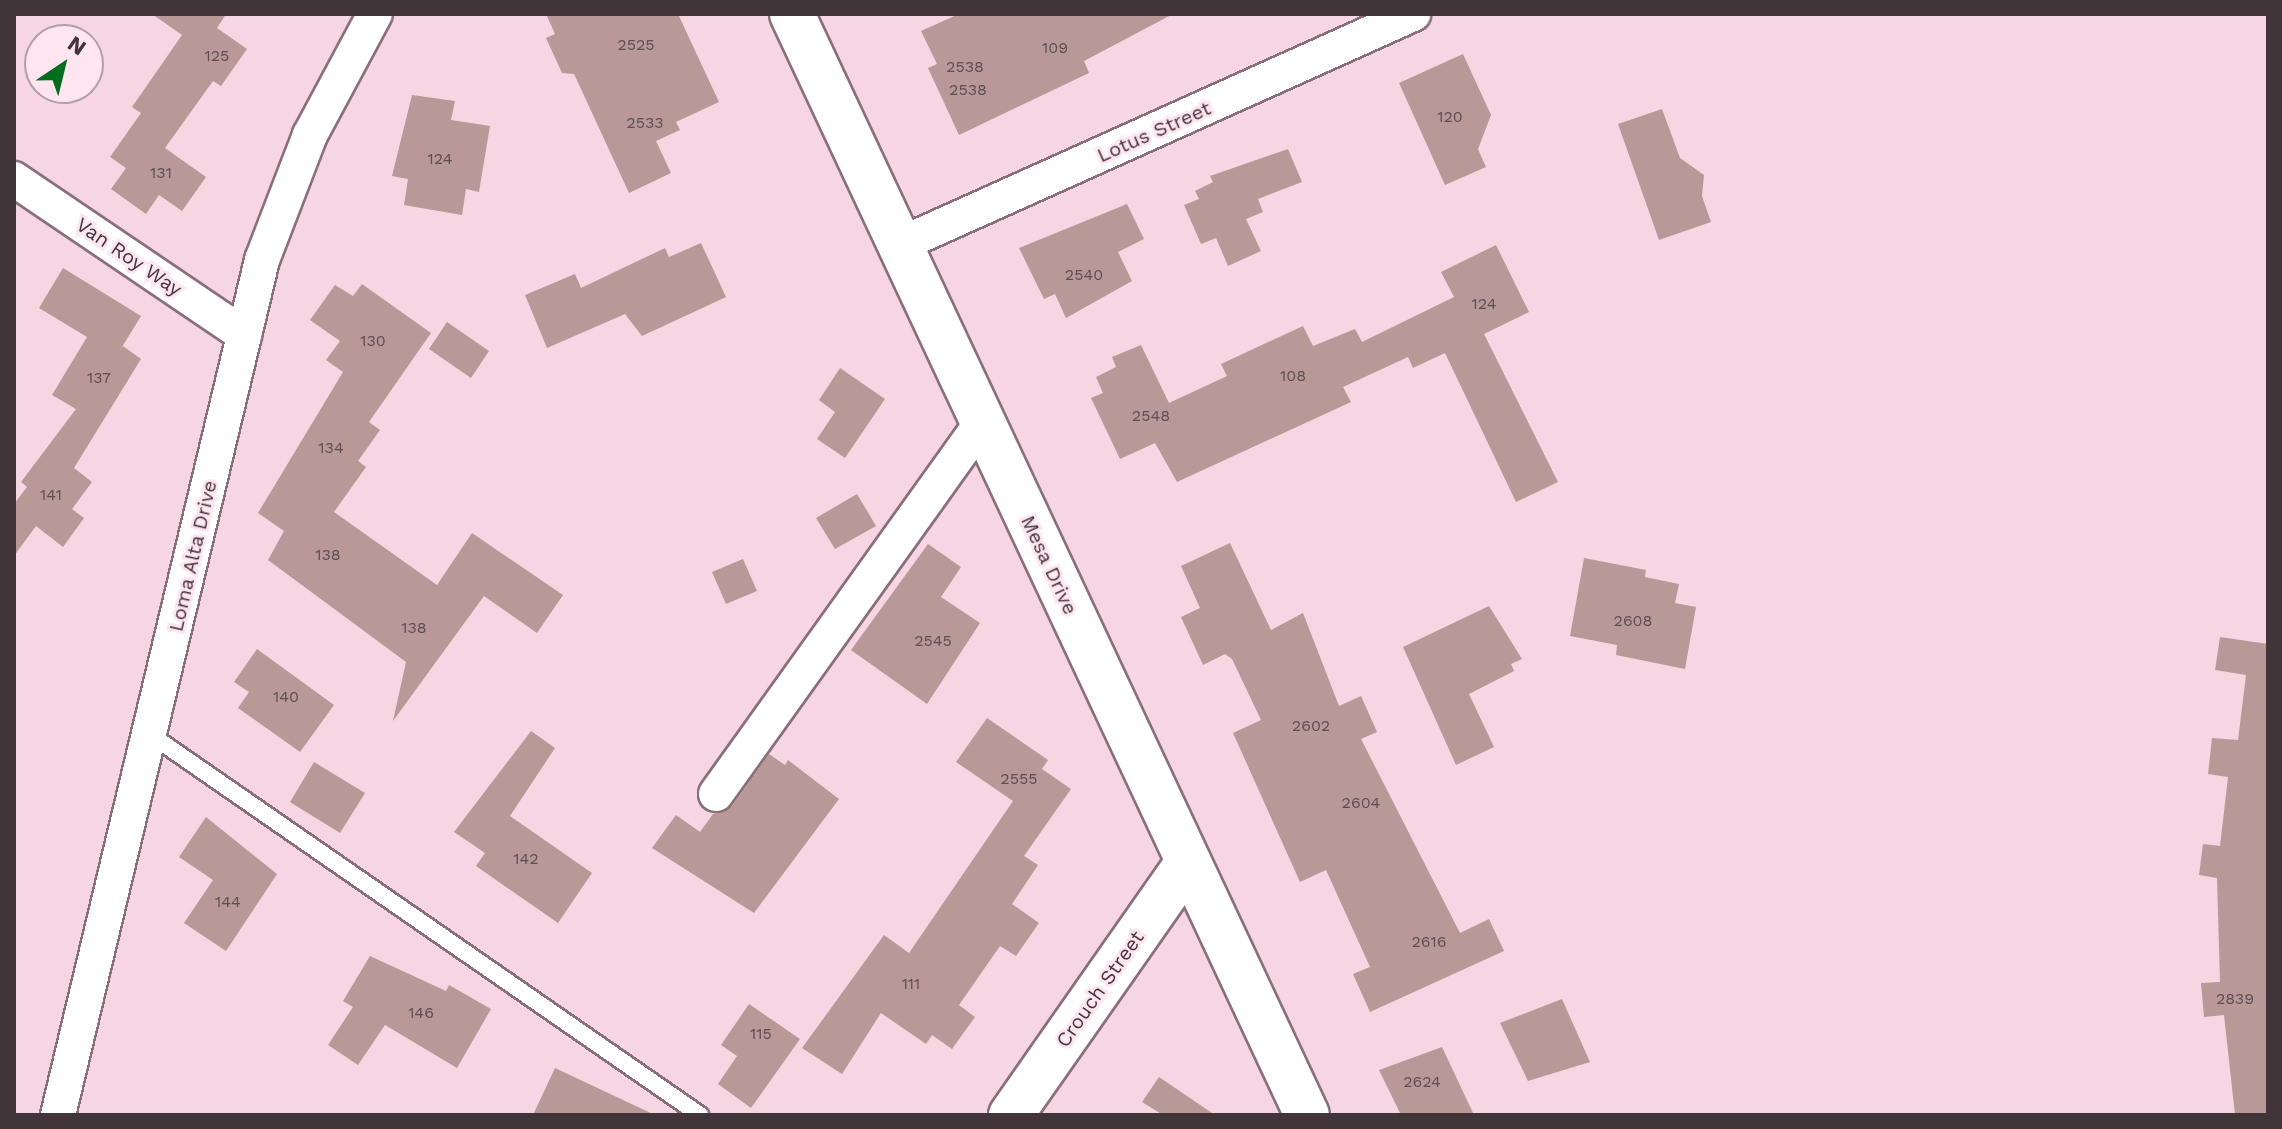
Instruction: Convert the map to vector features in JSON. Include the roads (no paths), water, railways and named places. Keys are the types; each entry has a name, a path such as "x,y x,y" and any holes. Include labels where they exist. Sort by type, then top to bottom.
{"main road":[{"name":"Mesa Drive","path":"792,14 1307,1115"},
{"name":"Crouch Street","path":"1011,1115 1188,862"}],"street":[{"name":"Loma Alta Drive","path":"52,1112 151,735 262,260 310,135 375,14"},
{"name":"Lotus Street","path":"899,245 1411,16"},
{"name":"Van Roy Way","path":"14,179 244,335"},
{"path":"716,794 982,423"}],"lane":[{"path":"151,735 700,1115"}]}
